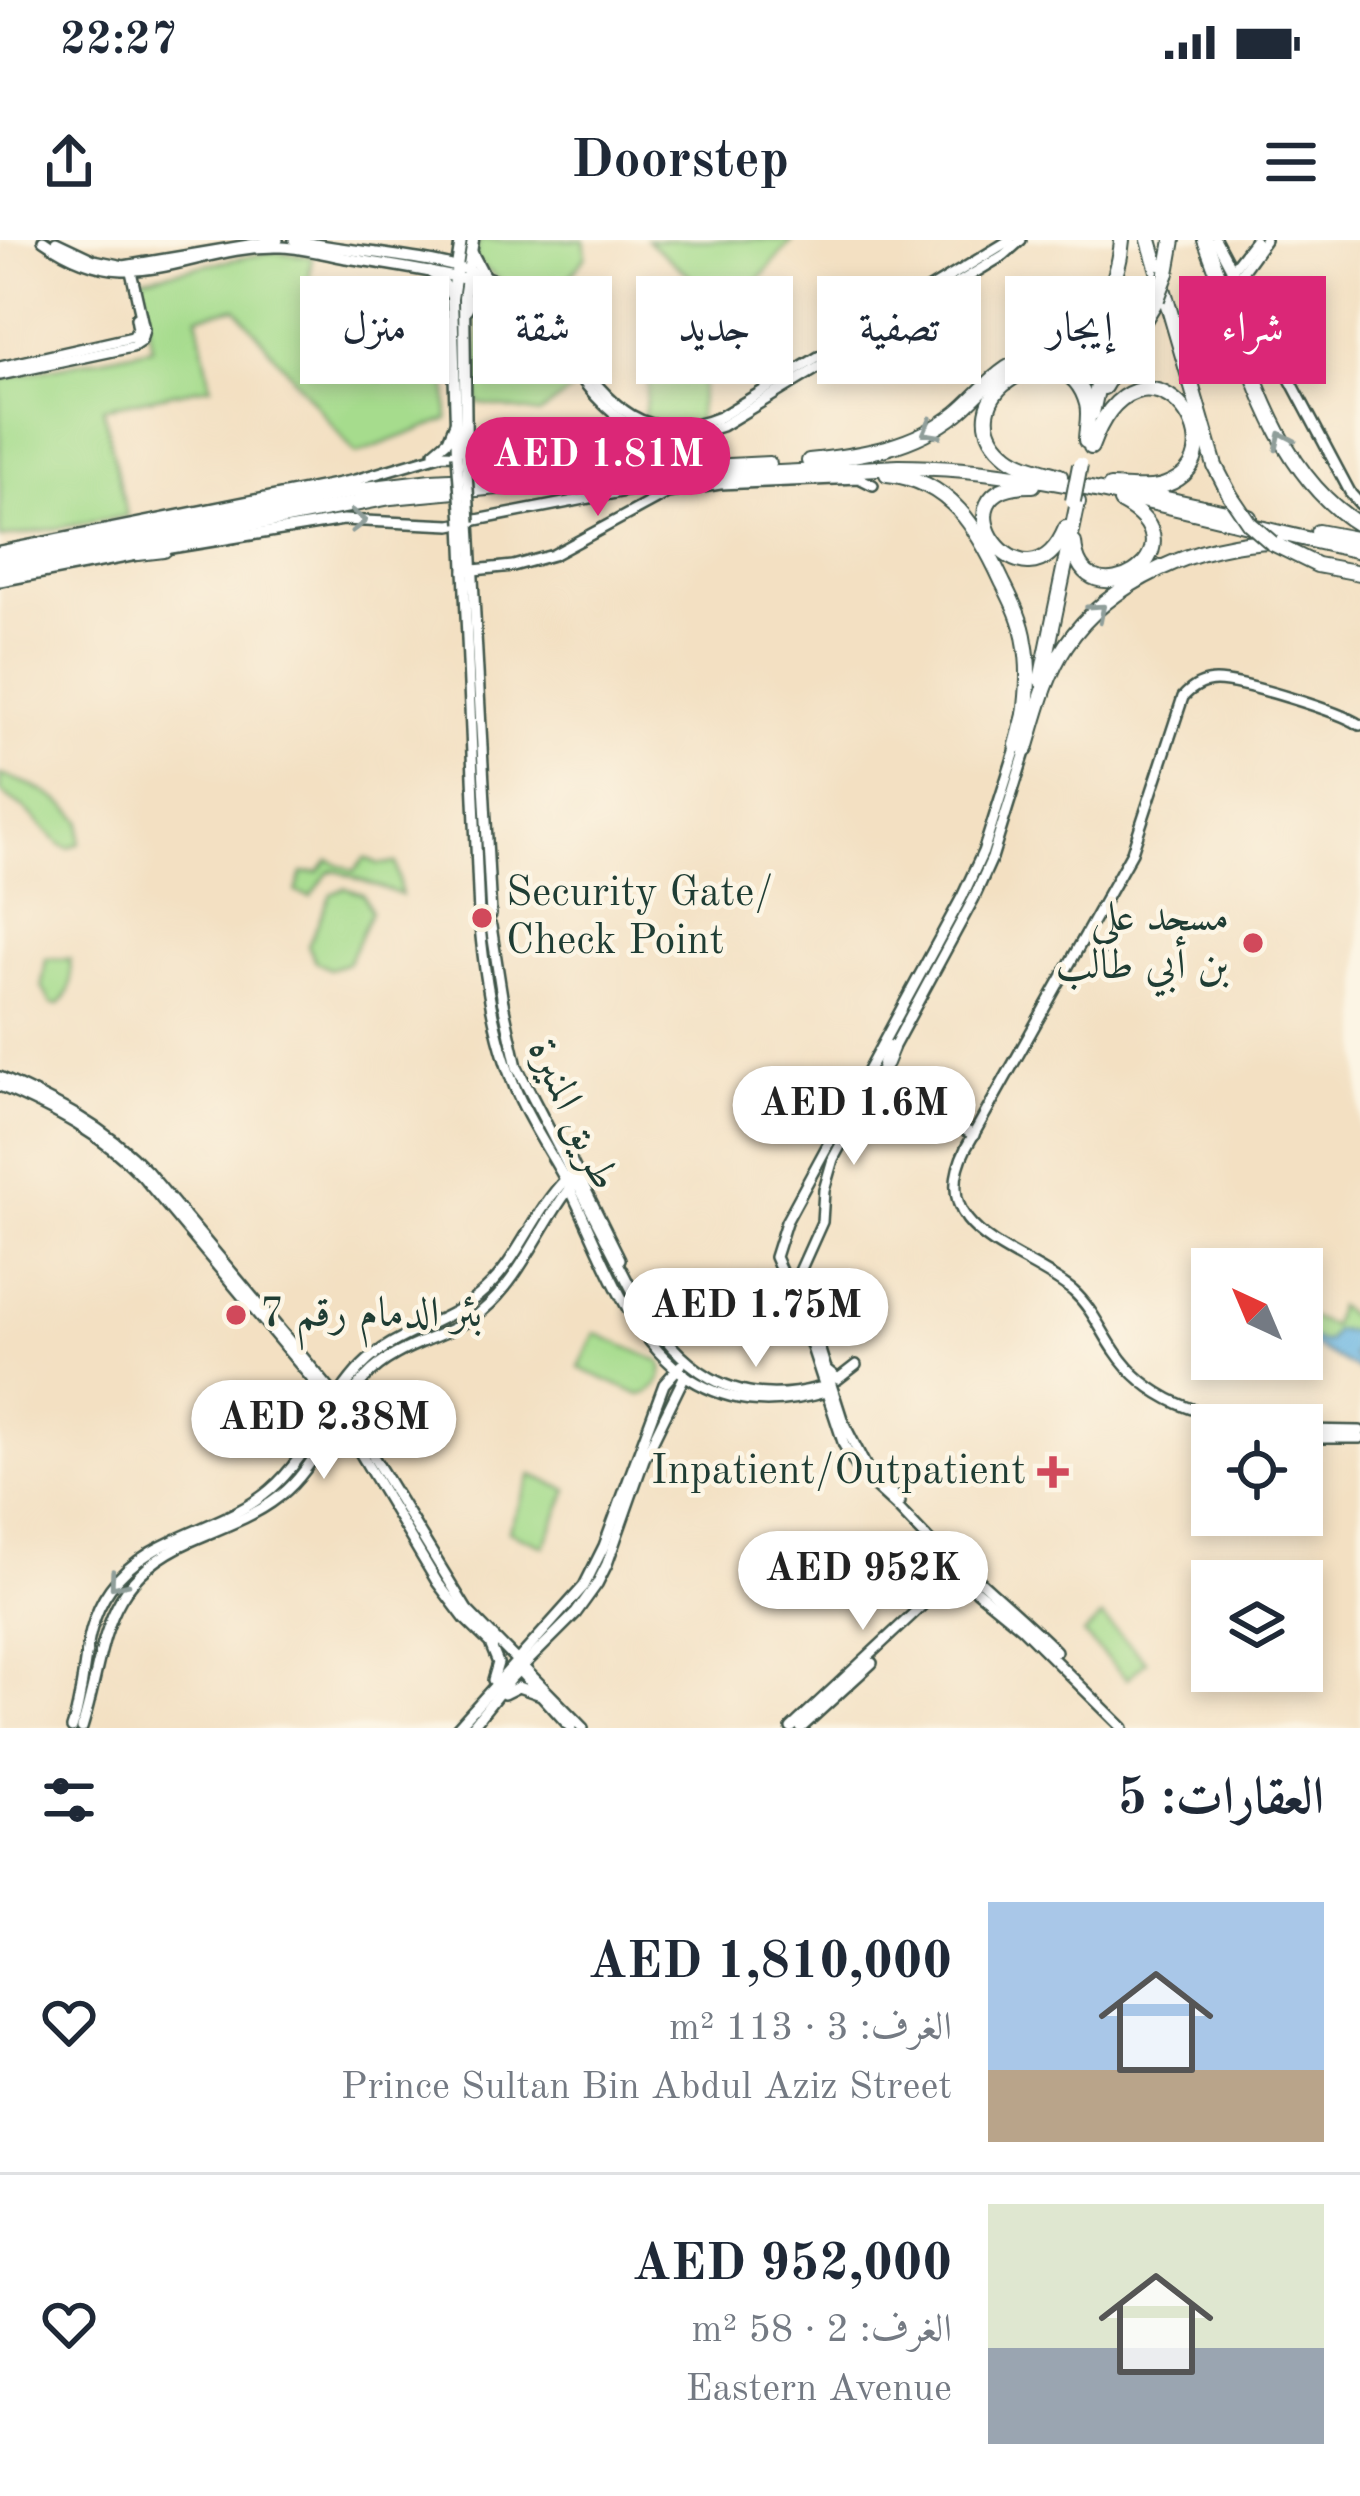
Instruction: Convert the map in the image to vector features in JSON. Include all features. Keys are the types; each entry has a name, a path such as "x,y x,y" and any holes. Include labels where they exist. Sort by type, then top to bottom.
{"highway":[{"path":"1025,716 1088,444 1121,280 1124,240"},
{"path":"2,567 245,511 431,481 781,463 876,453 912,440 962,410 1002,371 1076,333 1106,301 1124,240"},
{"path":"1149,240 1215,466 1229,495 1272,543 1317,565 1360,573"},
{"path":"1088,444 1106,380 1157,299 1173,240"},
{"path":"1205,240 1290,457 1323,498 1360,525"},
{"path":"1061,481 1015,460 996,443 988,422 991,401 999,388 1027,370 1048,369 1068,378 1086,403 1088,444"},
{"path":"1088,444 1109,408 1134,392 1168,395 1192,420 1193,459 1177,479 1154,487 1102,489"},
{"path":"809,461 942,458 1356,547"},
{"path":"2,567 391,496 952,467 1061,481"},
{"path":"828,470 916,480 944,494 966,516 1023,629 1028,668 1022,747"},
{"path":"1061,481 1004,490 985,513 987,533 999,551 1032,560 1054,550 1074,505"},
{"path":"1074,505 1074,546 1083,567 1111,581 1134,575 1150,555 1151,534 1132,508 1102,489"},
{"path":"1022,747 1074,505"},
{"path":"1022,747 1067,644 1096,611 1136,582 1204,550 1245,541 1356,547"},
{"path":"2,567 164,550"},
{"path":"885,1064 891,1048"}],"main road":[{"path":"43,240 81,262 127,269 284,248 435,268 466,243"},
{"path":"54,240 94,260 127,269 278,240"},
{"path":"294,240 484,276"},
{"path":"598,384 615,406 646,422 684,428 720,417 1010,240"},
{"path":"588,384 609,411 644,430 682,436 722,426 1004,255 1021,240"},
{"path":"1216,240 1233,276"},
{"path":"1233,276 1255,240"},
{"path":"1233,276 1265,240"},
{"path":"466,243 484,276"},
{"path":"462,455 452,299 466,243"},
{"path":"435,268 452,299"},
{"path":"0,371 133,337 138,329 127,269"},
{"path":"460,273 473,279"},
{"path":"2,567 356,480 441,448 460,427 465,315 460,273"},
{"path":"465,315 473,298"},
{"path":"1291,384 1360,504"},
{"path":"460,427 486,456"},
{"name":"طريق المنيرة","path":"462,455 461,524 469,575 485,920 504,1055 515,1088 647,1338 683,1369"},
{"path":"426,457 781,463"},
{"path":"164,550 343,520 461,524 635,488 720,476"},
{"path":"469,575 553,555 667,493 859,478 874,485"},
{"path":"466,540 478,525 494,518"},
{"path":"461,524 466,540"},
{"path":"1191,1412 1149,1392 1112,1354 1088,1312 1068,1291 974,1233 958,1208 957,1160 1127,856 1175,704 1185,689 1205,678 1219,678 1336,708 1360,722"},
{"path":"1022,747 992,859 940,964 868,1078 833,1159 821,1222 800,1280 837,1424 863,1477 963,1571 1026,1621 1127,1728"},
{"path":"963,1571 866,1466 815,1357 776,1257 786,1222 962,897 1022,747"},
{"name":"طريق المنيرة","path":"485,920 502,999 527,1077 581,1175 636,1298 683,1369"},
{"path":"502,999 517,1067 569,1183 636,1298"},
{"path":"885,1064 886,1083 926,1110"},
{"path":"868,1078 972,1134"},
{"path":"0,1082 77,1123 123,1157 357,1428 448,1583 494,1643 498,1663 485,1693"},
{"path":"972,1134 957,1187 959,1205 974,1228 1075,1293 1120,1359 1153,1392 1191,1409"},
{"path":"339,1407 394,1354 468,1321 507,1284 557,1179 551,1154"},
{"path":"314,1375 335,1382 393,1341 454,1312 485,1290 569,1183"},
{"path":"542,1215 568,1208 586,1222"},
{"path":"802,1395 818,1378 815,1357"},
{"path":"826,1367 838,1379 856,1365"},
{"path":"82,1728 102,1636 132,1586 180,1546 273,1502 302,1474 359,1369"},
{"path":"683,1369 711,1390"},
{"path":"683,1369 728,1387 802,1395 826,1407 837,1424"},
{"path":"457,1728 485,1693 576,1612 607,1564 683,1369"},
{"path":"541,1684 531,1667 533,1649 574,1600 595,1565 664,1384 683,1369"},
{"path":"72,1728 91,1625 121,1575 157,1547 222,1520 264,1495 297,1462 320,1436 326,1407 314,1375"},
{"path":"675,1397 693,1386 764,1403 829,1388"},
{"path":"355,1390 351,1406 357,1428"},
{"path":"339,1407 456,1610 541,1684 583,1728"},
{"path":"320,1436 341,1432 357,1443"},
{"path":"1323,1432 1360,1433"},
{"path":"791,1728 963,1571"},
{"path":"801,1728 963,1571"},
{"path":"494,1643 515,1650 533,1649"},
{"path":"517,1665 571,1728"},
{"path":"471,1728 517,1665"},
{"path":"486,1709 518,1687 550,1704"}],"green space":[{"path":"479,240 584,240 586,256 570,276 495,276 475,258"},
{"path":"647,240 792,240 762,276 690,276"},
{"path":"273,252 312,257 310,276 300,276 300,384 447,384 448,419 356,454 236,308 197,316 211,386 103,408 127,516 0,538 0,379 152,348 140,278"},
{"path":"478,384 580,384 539,414 478,403"},
{"path":"649,384 704,384 698,422 671,424 644,417"},
{"path":"0,775 34,786 64,805 81,821 80,843 69,848 61,845 24,808 0,792"},
{"path":"365,858 379,864 396,863 401,895 334,870 311,897 296,892 302,873 318,872 329,860 354,871"},
{"path":"345,888 363,894 371,912 348,963 330,969 316,962 308,946 331,894"},
{"path":"46,959 70,959 69,990 58,1005 51,1004 42,986"},
{"path":"1337,1306 1360,1322 1360,1333 1335,1331 1323,1343 1323,1322 1332,1326"},
{"path":"595,1333 661,1362 661,1379 655,1387 640,1395 579,1368"},
{"path":"532,1475 568,1490 544,1546 508,1531"},
{"path":"1102,1617 1146,1661 1127,1679 1083,1634"}],"water":[{"path":"1335,1330 1360,1333 1352,1356 1360,1363 1358,1370 1323,1351 1323,1342"}],"place":[{"name":"Security Gate/ Check Point","path":"482,918"},
{"name":"مسجد علي بن أبي طالب","path":"1253,943"},
{"name":"بئر الدمام رقم 7","path":"236,1315"},
{"name":"Inpatient/Outpatient","path":"1053,1472"}]}
